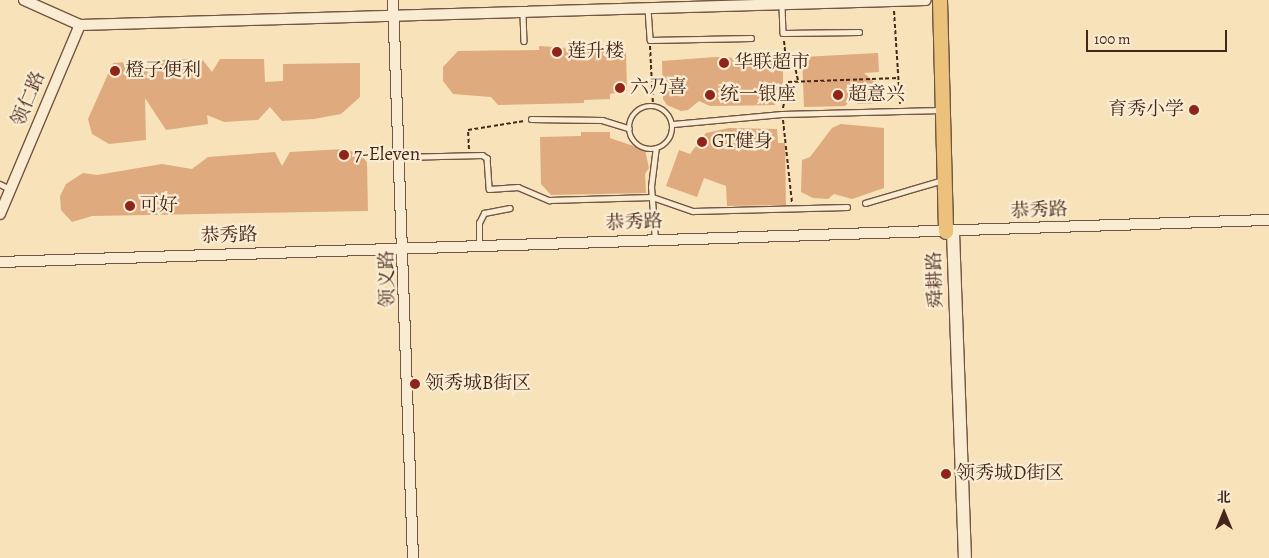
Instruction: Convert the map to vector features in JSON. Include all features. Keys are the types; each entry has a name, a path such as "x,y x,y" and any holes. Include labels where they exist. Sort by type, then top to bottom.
{"main road":[{"name":"舜耕路","path":"940,0 944,179 949,232 965,558"},
{"name":"舜耕路","path":"948,0 949,232 956,558"}],"street":[{"path":"24,0 80,25 394,18 926,0"},
{"name":"领义路","path":"393,0 404,247 412,558"},
{"name":"领仁路","path":"0,214 80,25"},
{"name":"恭秀路","path":"0,262 404,247 949,232 1269,220"}],"lane":[{"path":"782,5 782,34 859,32"},
{"path":"648,9 650,40 751,38"},
{"path":"524,14 524,41"},
{"path":"531,119 602,120 628,128 638,147 656,149 670,139 673,124 666,112 652,106 639,109 628,128"},
{"path":"673,124 782,114 943,110"},
{"path":"656,149 652,197 656,240"},
{"path":"400,156 469,155 487,158 488,188 518,188 549,200 652,197 692,212 847,207"},
{"path":"865,204 944,179"},
{"path":"0,184 10,189"},
{"path":"479,245 479,223 484,213 510,208"}],"path":[{"path":"893,1 901,111"},
{"path":"782,34 787,57 787,70"},
{"path":"650,40 652,106"},
{"path":"787,57 793,57 798,81"},
{"path":"792,208 782,114 788,82 899,78"},
{"path":"469,155 468,130 531,119"}],"building":[{"path":"539,46 626,52 627,91 610,94 610,99 584,100 584,103 498,105 491,97 453,94 443,81 443,67 458,51 539,50"},
{"path":"878,53 879,72 864,73 880,87 882,103 858,104 853,99 845,106 804,107 802,57"},
{"path":"715,57 783,60 783,90 774,90 775,105 710,106 699,101 688,110 681,111 667,105 663,99 662,61"},
{"path":"202,59 212,72 220,59 264,59 265,82 283,81 283,64 360,63 360,97 341,114 314,119 282,121 270,107 258,120 224,122 207,115 208,124 166,130 145,98 146,140 109,144 92,134 88,119 113,63 139,61 150,75 159,60"},
{"path":"841,124 884,128 884,188 852,199 834,194 828,199 813,198 801,192 802,160 810,157 832,128"},
{"path":"729,128 777,129 778,143 785,143 786,205 727,206 726,186 704,178 697,197 666,186 679,150 690,154 706,133"},
{"path":"581,132 610,132 610,138 645,150 649,168 645,174 646,193 551,195 541,184 540,137 581,136"},
{"path":"344,149 360,154 367,162 368,211 92,216 72,222 61,210 60,196 66,184 83,173 97,175 162,164 192,169 208,157 275,152 282,166 290,152"}],"place":[{"name":"莲升楼","path":"557,52"},
{"name":"华联超市","path":"724,63"},
{"name":"橙子便利","path":"115,71"},
{"name":"六乃喜","path":"620,88"},
{"name":"统一银座","path":"710,95"},
{"name":"超意兴","path":"838,95"},
{"name":"育秀小学","path":"1194,110"},
{"name":"GT健身","path":"702,142"},
{"name":"7-Eleven","path":"344,155"},
{"name":"可好","path":"130,206"},
{"name":"领秀城B街区","path":"415,384"},
{"name":"领秀城D街区","path":"946,474"}]}
